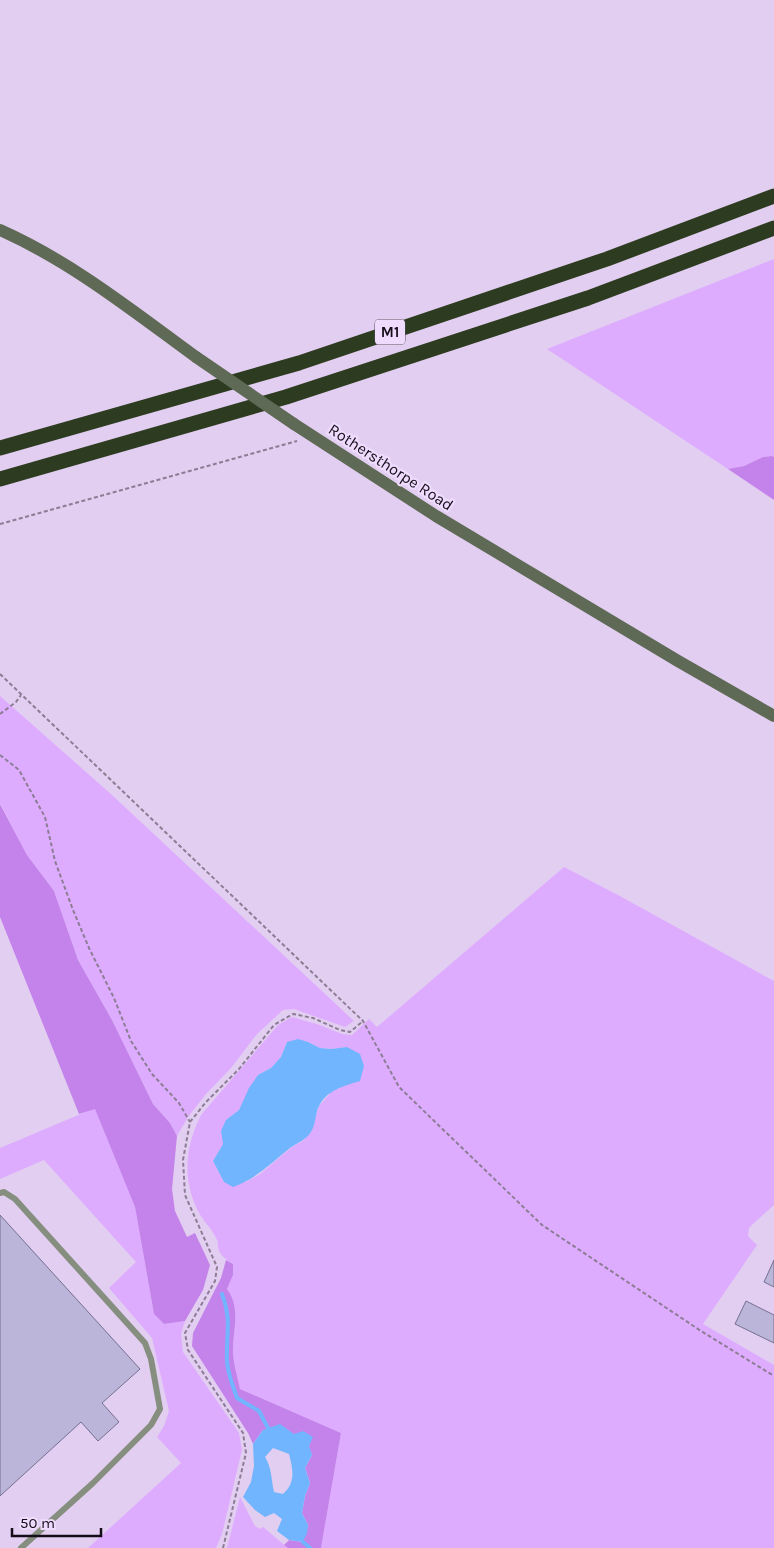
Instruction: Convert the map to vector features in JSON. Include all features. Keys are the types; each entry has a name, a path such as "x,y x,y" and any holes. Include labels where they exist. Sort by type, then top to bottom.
{"highway":[{"name":"M1","path":"0,448 299,363 607,259 774,196"},
{"name":"M1","path":"0,479 286,397 588,298 774,228"}],"street":[{"name":"Rothersthorpe Road","path":"0,230 24,241 75,270 196,357 294,424 436,516 678,661 774,716"}],"lane":[{"path":"0,1193 4,1192 15,1199 145,1343 151,1359 160,1409 151,1425 93,1483 21,1548"}],"path":[{"path":"0,524 314,436"},
{"path":"0,674 363,1021 399,1087 542,1225 700,1332 774,1376"},
{"path":"0,714 16,702 21,695"},
{"path":"0,755 19,770 45,817 55,861 73,910 89,948 114,998 131,1041 152,1074 179,1104 190,1122"},
{"path":"222,1548 246,1453 243,1433 188,1350 186,1341 185,1333 214,1281 217,1267 185,1195 183,1160 190,1122 206,1102 239,1069 274,1025 293,1014 312,1018 340,1030 350,1032 363,1021"}],"shaded area":[{"path":"774,259 774,457 763,457 744,466 728,469 547,349"},
{"path":"763,457 774,457 774,500 728,469 744,466"},
{"path":"0,696 112,795 354,1021 345,1027 294,1009 283,1010 257,1034 231,1068 206,1094 188,1117 177,1136 170,1123 153,1104 112,1020 78,960 54,891 27,855 0,803"},
{"path":"0,804 27,855 54,891 78,960 112,1020 153,1104 170,1123 177,1136 172,1189 175,1211 187,1237 195,1233 210,1265 203,1290 185,1321 164,1324 154,1314 135,1207 95,1109 79,1114 0,917"},
{"path":"564,867 774,981 774,1205 749,1228 748,1236 757,1245 703,1324 774,1365 774,1548 321,1548 341,1433 240,1389 233,1354 234,1304 227,1289 233,1275 233,1264 220,1253 215,1236 198,1211 189,1187 187,1163 192,1139 201,1115 278,1025 292,1017 342,1034 352,1035 369,1019 377,1027","holes":["287,1042 308,1042 320,1048 347,1047 344,1086 332,1091 319,1106 311,1132 304,1140 292,1147 260,1174 246,1182 224,1182 213,1161 223,1144 226,1120 239,1110 258,1075 271,1068 281,1057"]},
{"path":"95,1108 135,1207 154,1314 164,1324 185,1321 181,1334 183,1352 239,1433 242,1450 222,1534 216,1548 88,1548 181,1463 157,1437 164,1426 169,1411 152,1338 109,1288 136,1262 44,1160 0,1179 0,1148"},
{"path":"226,1260 233,1264 233,1275 227,1289 234,1304 233,1354 240,1389 341,1433 321,1548 288,1548 284,1545 289,1540 303,1542 308,1525 302,1513 310,1483 305,1468 312,1455 294,1434 263,1430 253,1444 248,1433 192,1346 193,1333 221,1278"},
{"path":"240,1497 255,1526 260,1529 263,1527 288,1548 227,1548"}],"water":[{"path":"298,1039 320,1048 347,1047 360,1054 364,1066 360,1081 331,1092 319,1106 313,1129 307,1137 256,1175 233,1187 224,1182 213,1161 223,1144 221,1131 226,1120 239,1110 249,1088 258,1075 271,1068 281,1057 287,1042"},
{"path":"280,1424 294,1434 303,1431 313,1437 309,1446 312,1455 305,1468 310,1483 302,1513 308,1525 303,1542 289,1540 277,1531 282,1519 274,1513 265,1517 255,1510 243,1497 251,1482 254,1466 253,1444 263,1430","holes":["273,1448 289,1454 292,1480 283,1494 274,1492 270,1469 265,1457"]}],"building":[{"path":"0,1215 140,1369 102,1403 119,1422 98,1441 81,1422 0,1496"},
{"path":"774,1260 774,1287 764,1282"},
{"path":"746,1301 774,1315 774,1343 735,1324"}],"waterway":[{"path":"222,1294 227,1312 227,1365 232,1384 237,1398 259,1411 268,1428"},
{"path":"303,1542 310,1548"}]}
